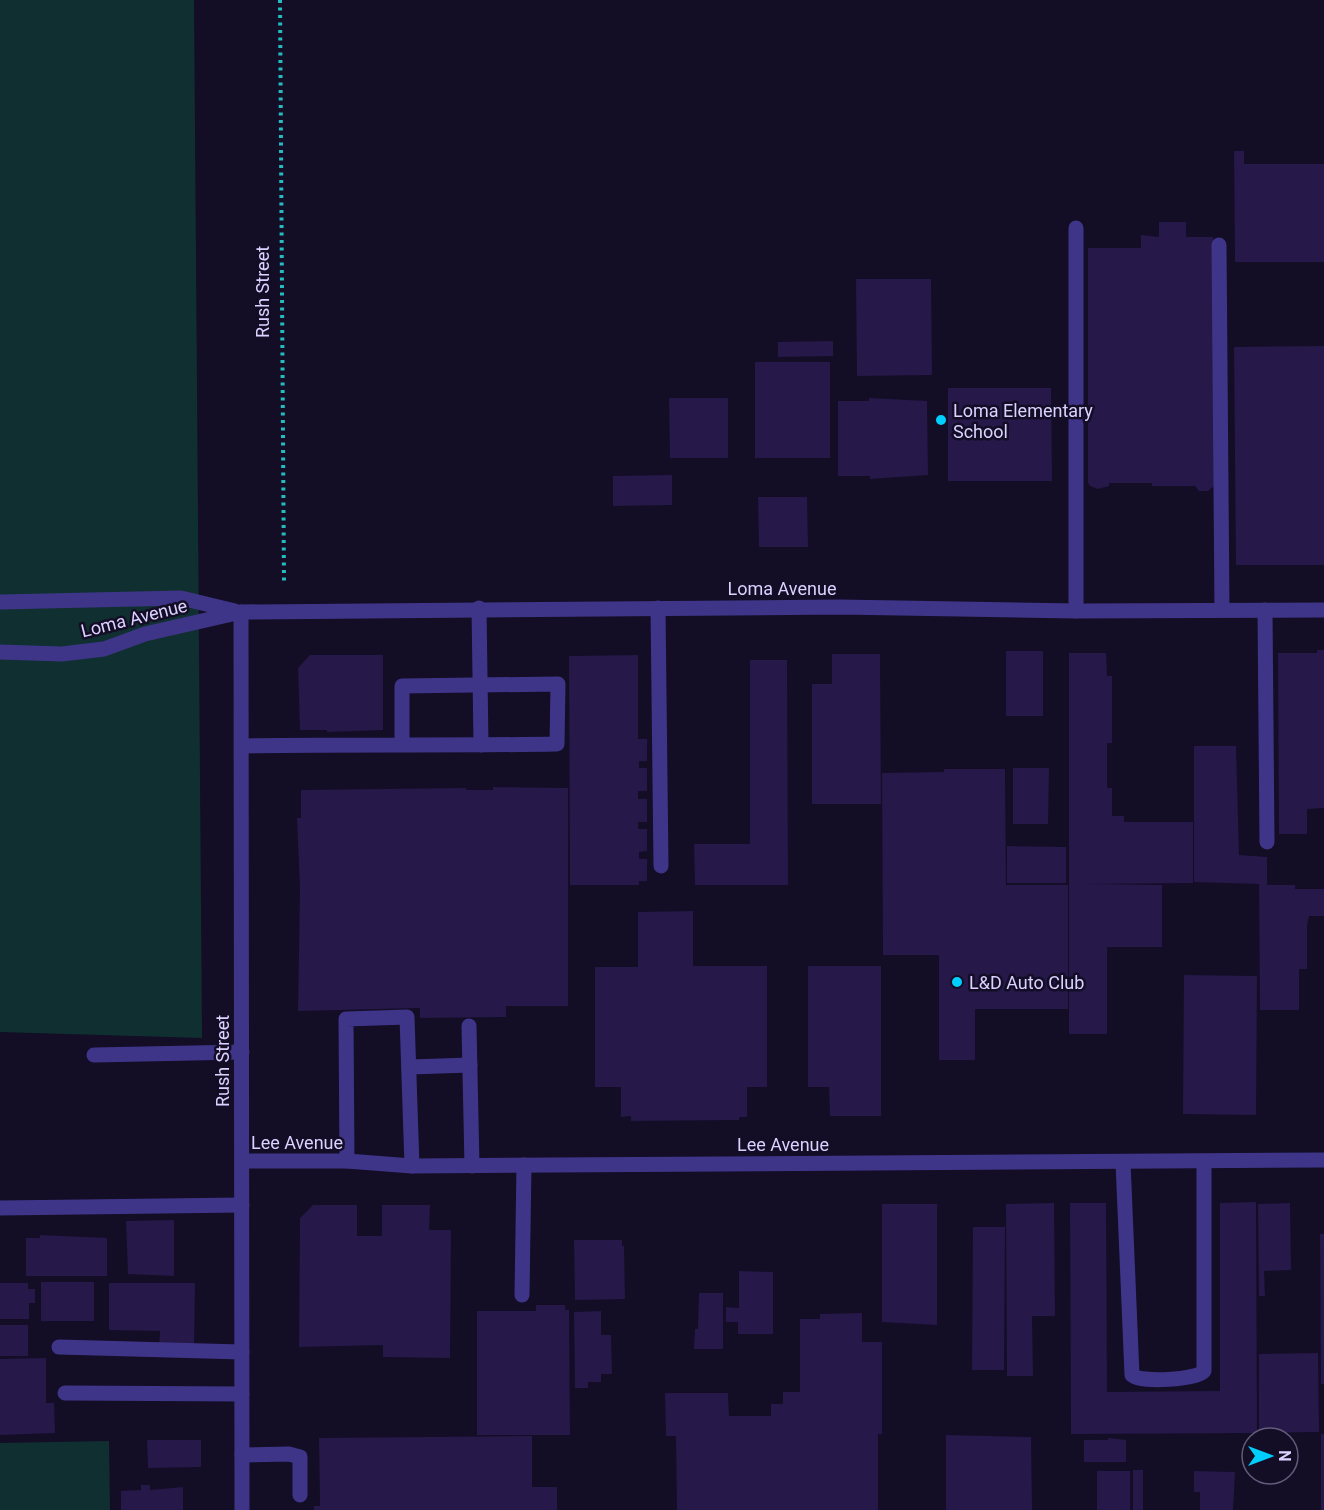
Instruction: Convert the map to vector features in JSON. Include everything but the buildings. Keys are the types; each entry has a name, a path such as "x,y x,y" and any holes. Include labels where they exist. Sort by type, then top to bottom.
{"street":[{"path":"1076,228 1076,611"},
{"path":"1219,245 1222,610"},
{"name":"Loma Avenue","path":"0,602 181,598 241,612"},
{"name":"Loma Avenue","path":"0,652 62,654 104,649 145,634 241,612 479,608 840,607 1076,611 1324,610"},
{"path":"479,608 481,745"},
{"path":"657,608 661,866"},
{"path":"1265,610 1267,842"},
{"name":"Rush Street","path":"241,612 242,1510"},
{"path":"242,746 481,745 557,744 558,684 402,686 402,745"},
{"path":"347,1161 346,1018 408,1017 412,1166"},
{"path":"469,1026 472,1166"},
{"path":"94,1055 242,1052"},
{"path":"410,1067 470,1065"},
{"name":"Lee Avenue","path":"242,1161 347,1161 412,1166 472,1166 1324,1160"},
{"path":"1124,1162 1132,1375 1141,1380 1197,1377 1204,1371 1204,1161"},
{"path":"522,1295 524,1165"},
{"path":"0,1208 242,1205"},
{"path":"59,1347 242,1352"},
{"path":"65,1393 242,1394"},
{"path":"242,1455 289,1454 300,1457 300,1495"}],"path":[{"name":"Rush Street","path":"280,0 284,583"}],"green space":[{"path":"0,0 194,0 202,1038 0,1032"},
{"path":"109,1441 110,1510 0,1510 0,1443"}],"place":[{"name":"Loma Elementary School","path":"941,420"},
{"name":"L&D Auto Club","path":"957,982"}]}
